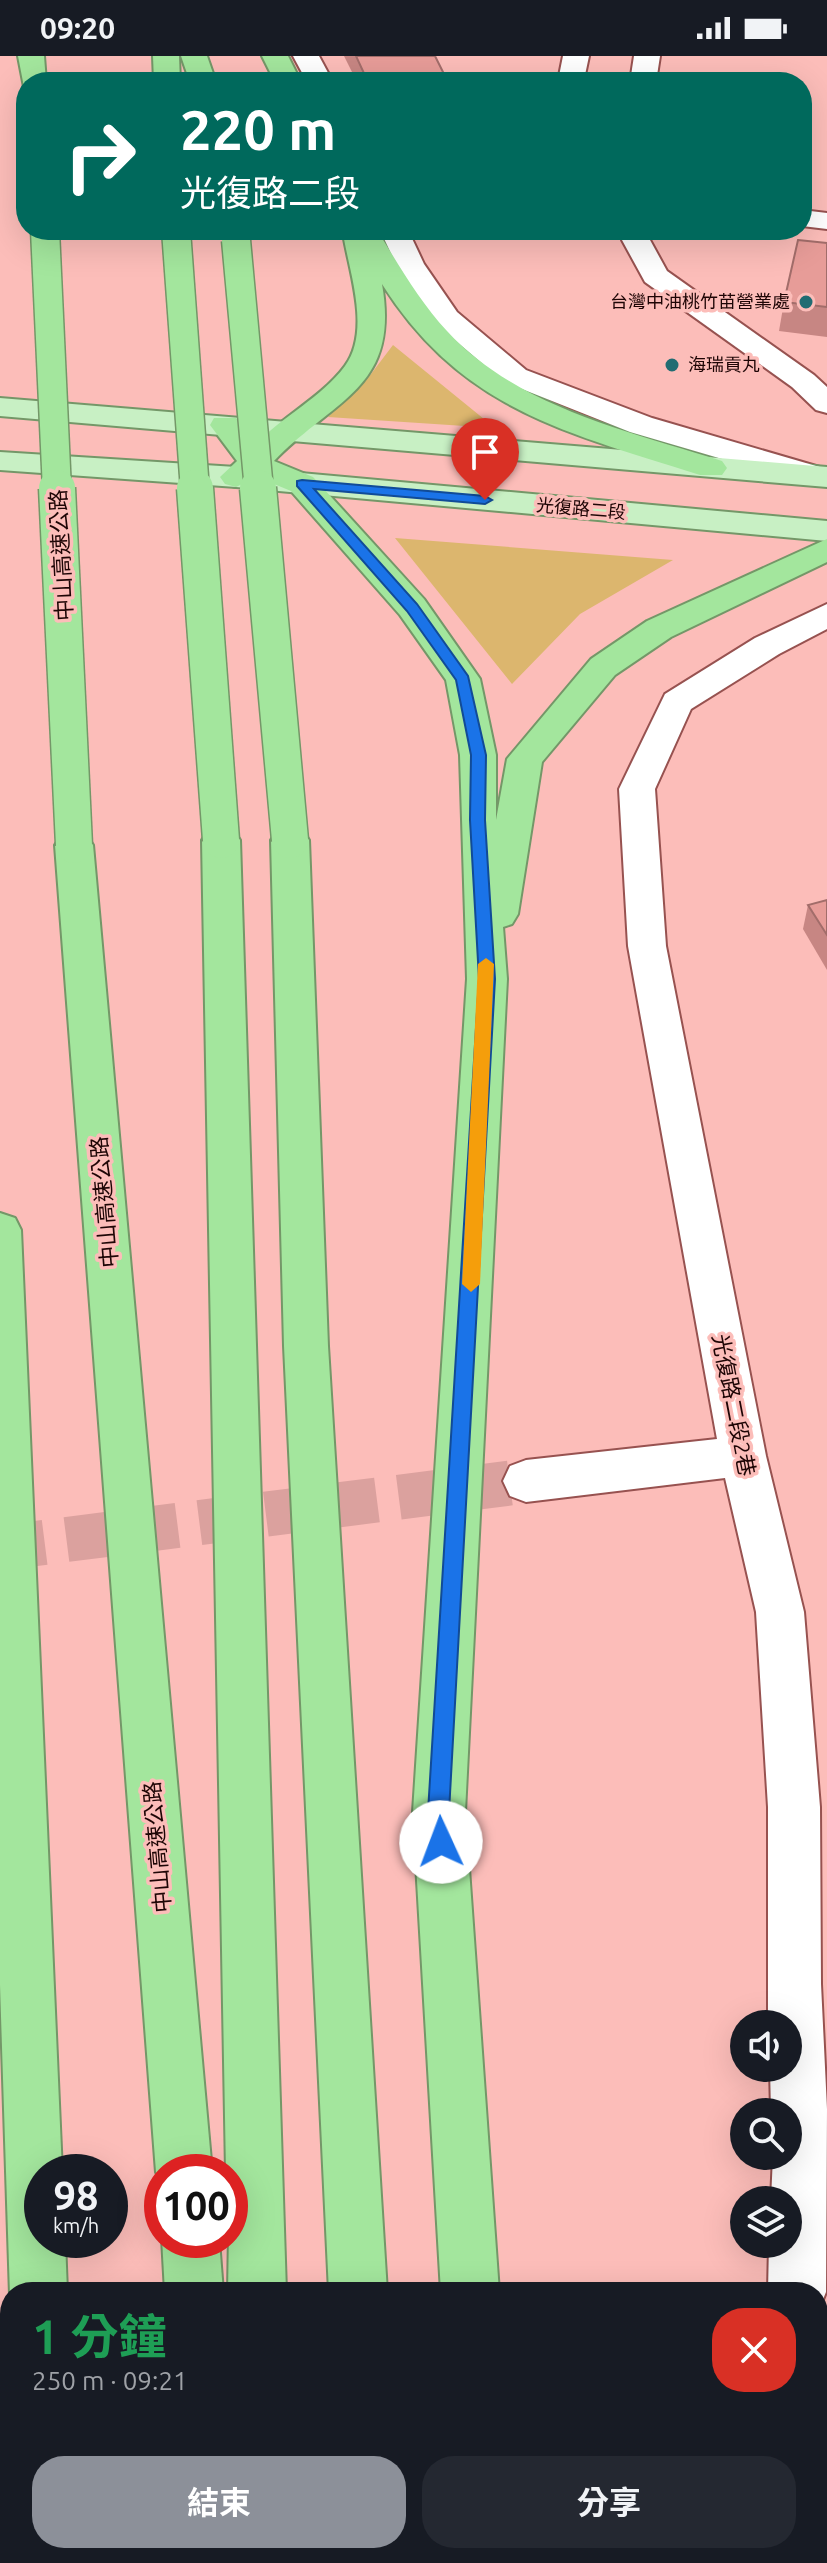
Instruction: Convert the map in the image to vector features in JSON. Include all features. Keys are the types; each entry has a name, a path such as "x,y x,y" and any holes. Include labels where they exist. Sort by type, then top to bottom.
{"highway":[{"name":"中山高速公路","path":"45,240 74,845 183,2154"},
{"path":"177,240 221,840 257,2282"},
{"path":"235,240 290,840 306,1346 357,2282"},
{"path":"246,471 363,362 373,323 358,240"},
{"path":"369,240 411,307 452,353 517,400 711,468"},
{"path":"225,425 246,471"},
{"path":"246,471 302,484 412,607 463,679 478,755 478,820 487,979"},
{"path":"469,2282 439,1812 487,979 525,759 603,667 659,629 827,549"},
{"path":"0,1230 38,2282"},
{"path":"191,2258 193,2282"}],"main road":[{"path":"0,407 820,476"},
{"path":"0,461 246,471"},
{"name":"光復路二段","path":"302,484 827,531"}],"street":[{"path":"399,240 410,264 446,318 515,376 641,425 820,476"},
{"path":"636,240 655,276 803,381 827,404"},
{"name":"光復路二段2巷","path":"797,2282 801,2156 794,1984 810,1810 780,1612 743,1456 647,946 637,789 677,702 767,646 827,615"},
{"path":"526,1481 743,1456"}],"shaded area":[{"path":"393,345 495,428 328,417 371,374"},
{"path":"395,538 673,560 580,614 512,684"}],"building":[{"path":"356,56 435,56 443,72 363,72"},
{"path":"798,240 827,243 827,307 784,302"},
{"path":"827,900 827,935 808,905"}],"tunnel":[{"path":"0,1548 526,1481"}],"slow traffic":[{"path":"471,1284 486,964"}],"place":[{"name":"台灣中油桃竹苗營業處","path":"806,302"},
{"name":"海瑞貢丸","path":"672,365"}],"route":[{"path":"441,1842 439,1812 462,1459 487,979 478,820 478,755 463,679 412,607 302,484 485,500"}]}
